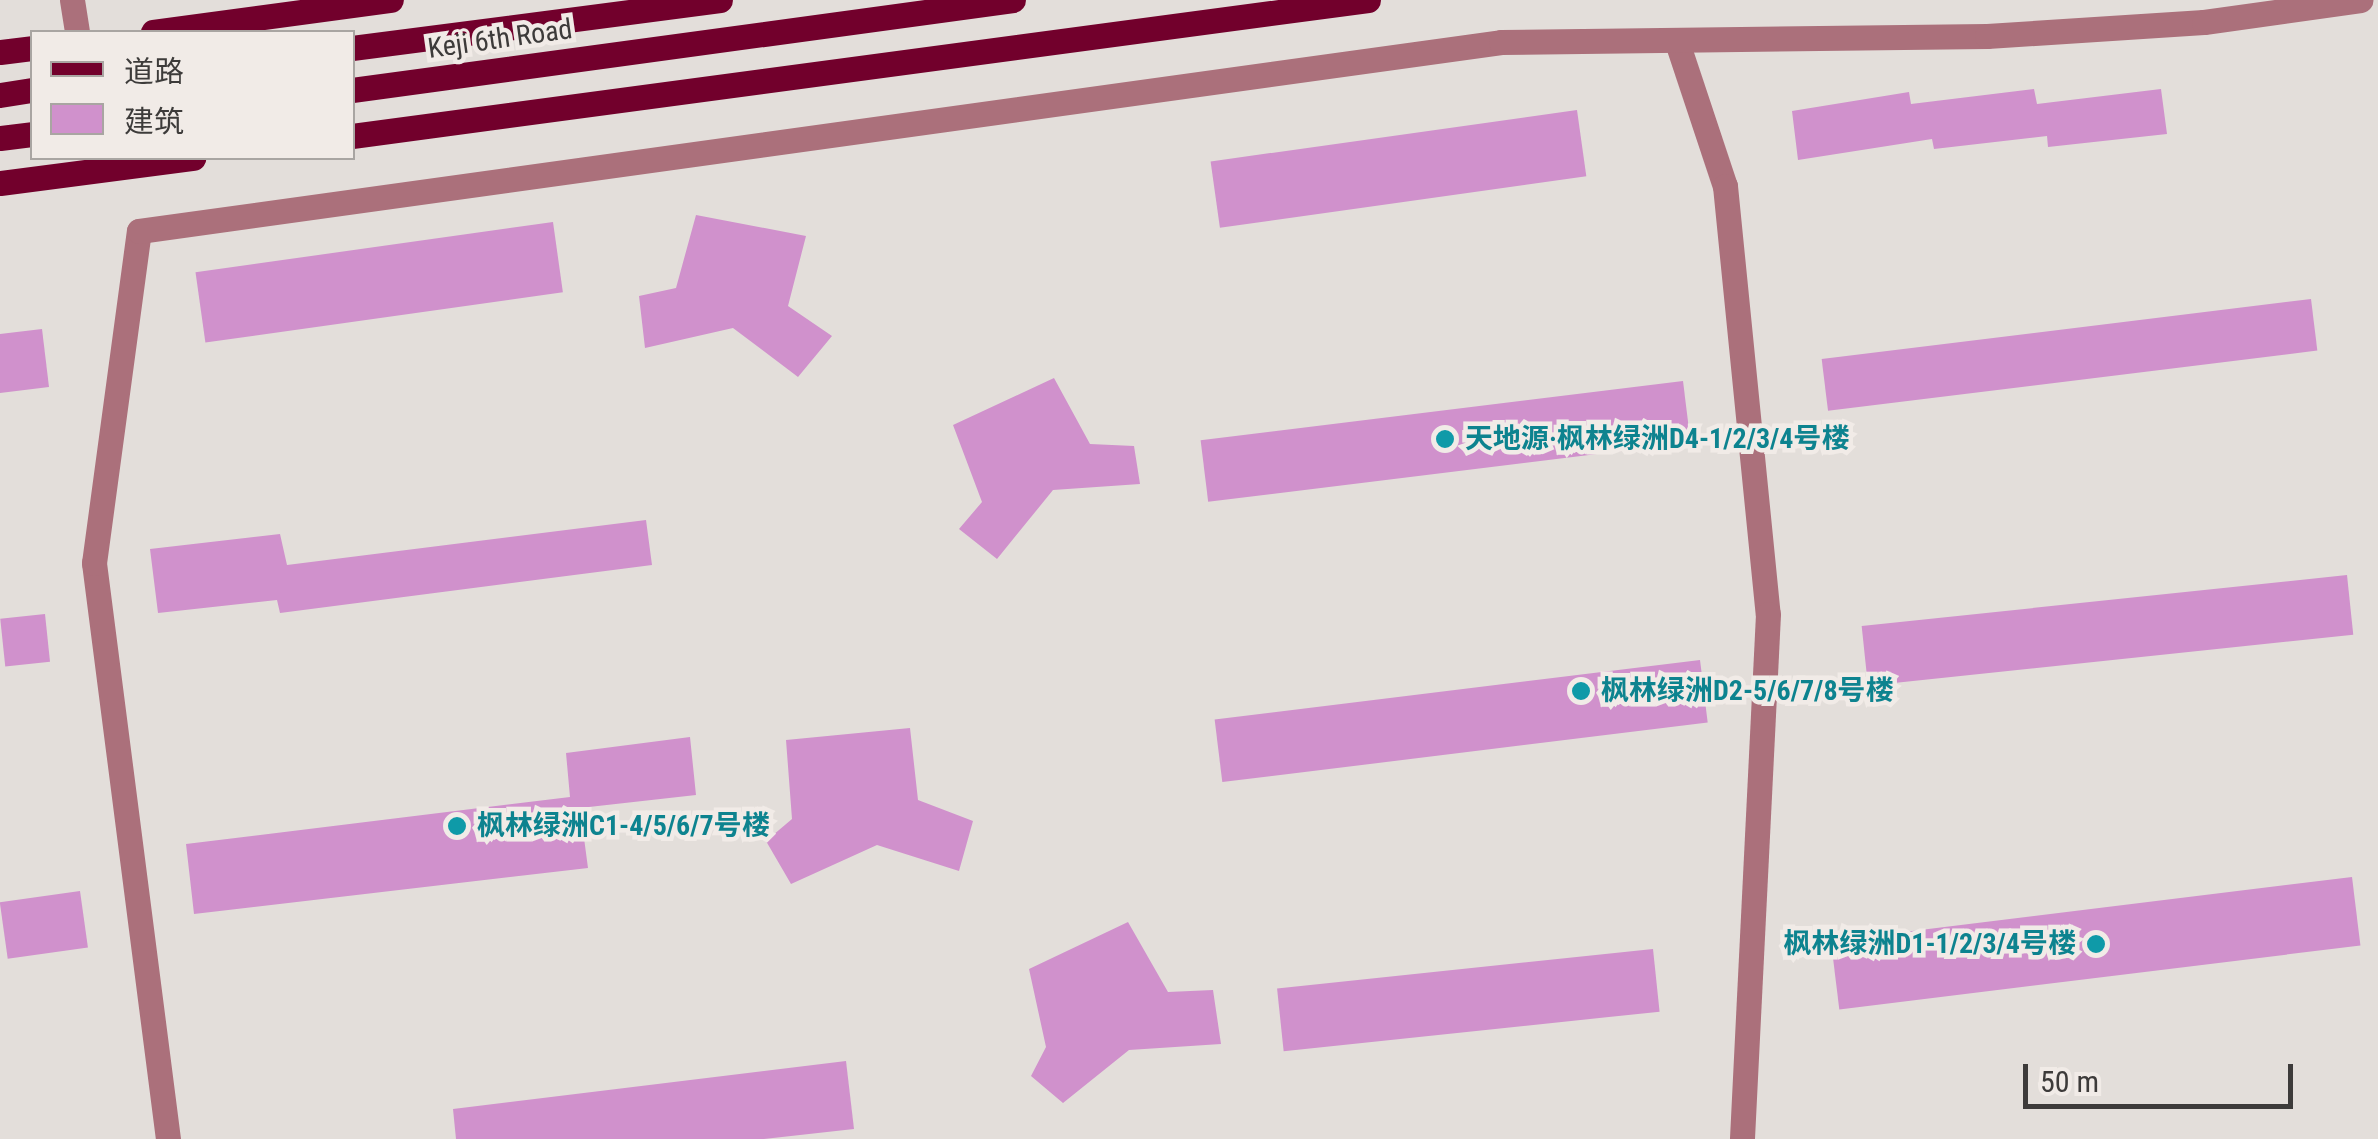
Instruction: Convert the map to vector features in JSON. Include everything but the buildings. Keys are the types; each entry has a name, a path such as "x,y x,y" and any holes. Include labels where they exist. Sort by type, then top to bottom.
{"main road":[{"path":"167,30 391,0"},
{"name":"Keji 6th Road","path":"355,48 720,0"},
{"name":"Keji 6th Road","path":"355,90 976,2 1013,0"},
{"path":"355,136 1368,0"},
{"path":"0,52 30,48"},
{"path":"0,95 30,90"},
{"path":"0,138 30,134"},
{"path":"0,183 178,160"}],"street":[{"path":"72,0 77,30"},
{"path":"168,1139 94,563 139,230 1501,42 1987,36 2204,22 2360,0"},
{"path":"1677,42 1725,186 1768,614 1742,1139"}],"place":[{"name":"天地源·枫林绿洲D4-1/2/3/4号楼","path":"1445,439"},
{"name":"枫林绿洲D2-5/6/7/8号楼","path":"1581,691"},
{"name":"枫林绿洲C1-4/5/6/7号楼","path":"457,826"},
{"name":"枫林绿洲D1-1/2/3/4号楼","path":"2096,944"}]}
